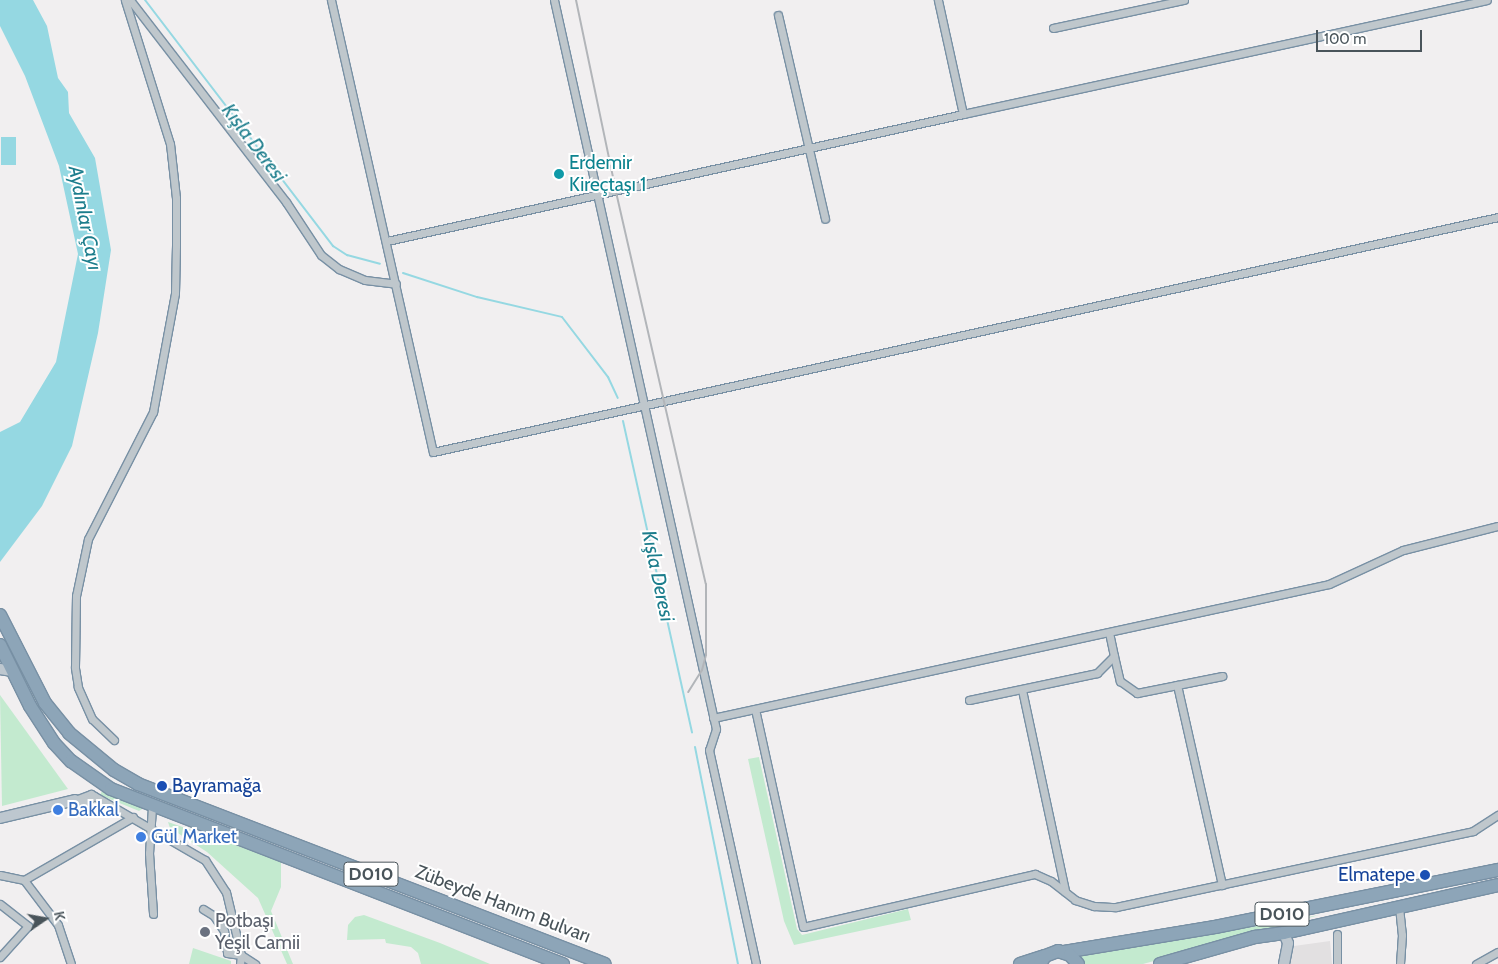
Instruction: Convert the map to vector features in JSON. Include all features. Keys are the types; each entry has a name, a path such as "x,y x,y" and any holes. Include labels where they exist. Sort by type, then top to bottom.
{"highway":[{"name":"Zübeyde Hanım Bulvarı","path":"3,621 45,703 69,733 109,768 138,784 605,964"},
{"name":"Zübeyde Hanım Bulvarı","path":"0,645 6,670 54,743 71,761 98,780 152,806 563,964"},
{"path":"98,780 109,768"},
{"name":"D010","path":"1020,964 1042,960 1064,952 1215,927 1498,870"},
{"name":"D010","path":"1160,964 1255,937 1284,933 1498,885"},
{"path":"1064,952 1078,964"}],"street":[{"path":"114,740 92,719 78,687 75,667 76,596 88,539 153,412 175,293 176,198 170,144 125,0"},
{"path":"130,0 286,202 321,256 339,268 365,280 396,284"},
{"path":"332,0 433,452 1498,217"},
{"path":"554,0 716,728 709,750 756,964"},
{"path":"938,0 963,114"},
{"path":"1053,28 1184,0"},
{"path":"387,240 597,196 1487,0"},
{"path":"778,15 825,219"},
{"path":"713,718 1329,584 1403,550 1498,526"},
{"path":"1110,633 1120,681 1137,693 1222,676"},
{"path":"969,700 1097,673 1114,656"},
{"path":"1177,685 1222,885"},
{"path":"1022,690 1065,891"},
{"path":"755,709 803,927 1035,874 1065,891 1075,900 1094,906 1116,907 1473,831 1498,815"},
{"path":"0,818 75,800 85,802 92,795 98,780"},
{"path":"92,795 133,817 204,860 221,880 241,955 240,964"},
{"path":"152,806 150,829 153,914"},
{"path":"24,880 133,817"},
{"path":"0,875 24,880 58,925 71,964"},
{"path":"0,904 28,926 0,957"},
{"path":"1399,907 1402,922 1400,964"},
{"path":"202,908 214,916 224,931 227,953 241,955 256,964"},
{"path":"1284,933 1288,943 1284,964"},
{"path":"1337,934 1337,964"},
{"path":"1476,964 1498,952"}],"shaded area":[{"path":"1330,941 1332,964 1289,964 1294,946"}],"green space":[{"path":"0,695 68,789 2,806"},
{"path":"759,757 797,929 802,935 908,909 911,920 794,945 784,921 748,759"},
{"path":"103,789 142,806 142,809 139,811 100,795"},
{"path":"168,822 281,861 281,887 271,911 293,964 287,964 258,898 207,852 170,828"},
{"path":"364,915 490,964 421,964 418,953 411,947 386,943 385,939 347,940 348,925 355,917"},
{"path":"1319,915 1143,964 1082,964 1078,957"},
{"path":"193,948 231,961 231,964 189,964"}],"water":[{"name":"Aydınlar Çayı","path":"0,0 33,0 47,26 58,78 68,92 69,113 95,158 111,250 98,333 72,446 42,506 0,562 0,432 20,422 56,362 78,254 59,166 25,76 0,26"},
{"path":"1,137 16,137 16,165 1,165"}],"waterway":[{"name":"Kışla Deresi","path":"145,0 333,246 347,255 380,264"},
{"name":"Kışla Deresi","path":"403,273 477,297 562,317 608,377 618,398"},
{"name":"Kışla Deresi","path":"623,421 692,732"},
{"name":"Kışla Deresi","path":"695,747 738,964"}],"railway":[{"path":"576,0 616,192 706,584 706,655 702,670 688,692"}],"place":[{"name":"Erdemir Kireçtaşı 1","path":"559,174"},
{"name":"Bayramağa","path":"162,786"},
{"name":"Bakkal","path":"58,810"},
{"name":"Gül Market","path":"141,837"},
{"name":"Elmatepe","path":"1425,875"},
{"name":"Potbaşı Yeşil Camii","path":"205,932"}]}
